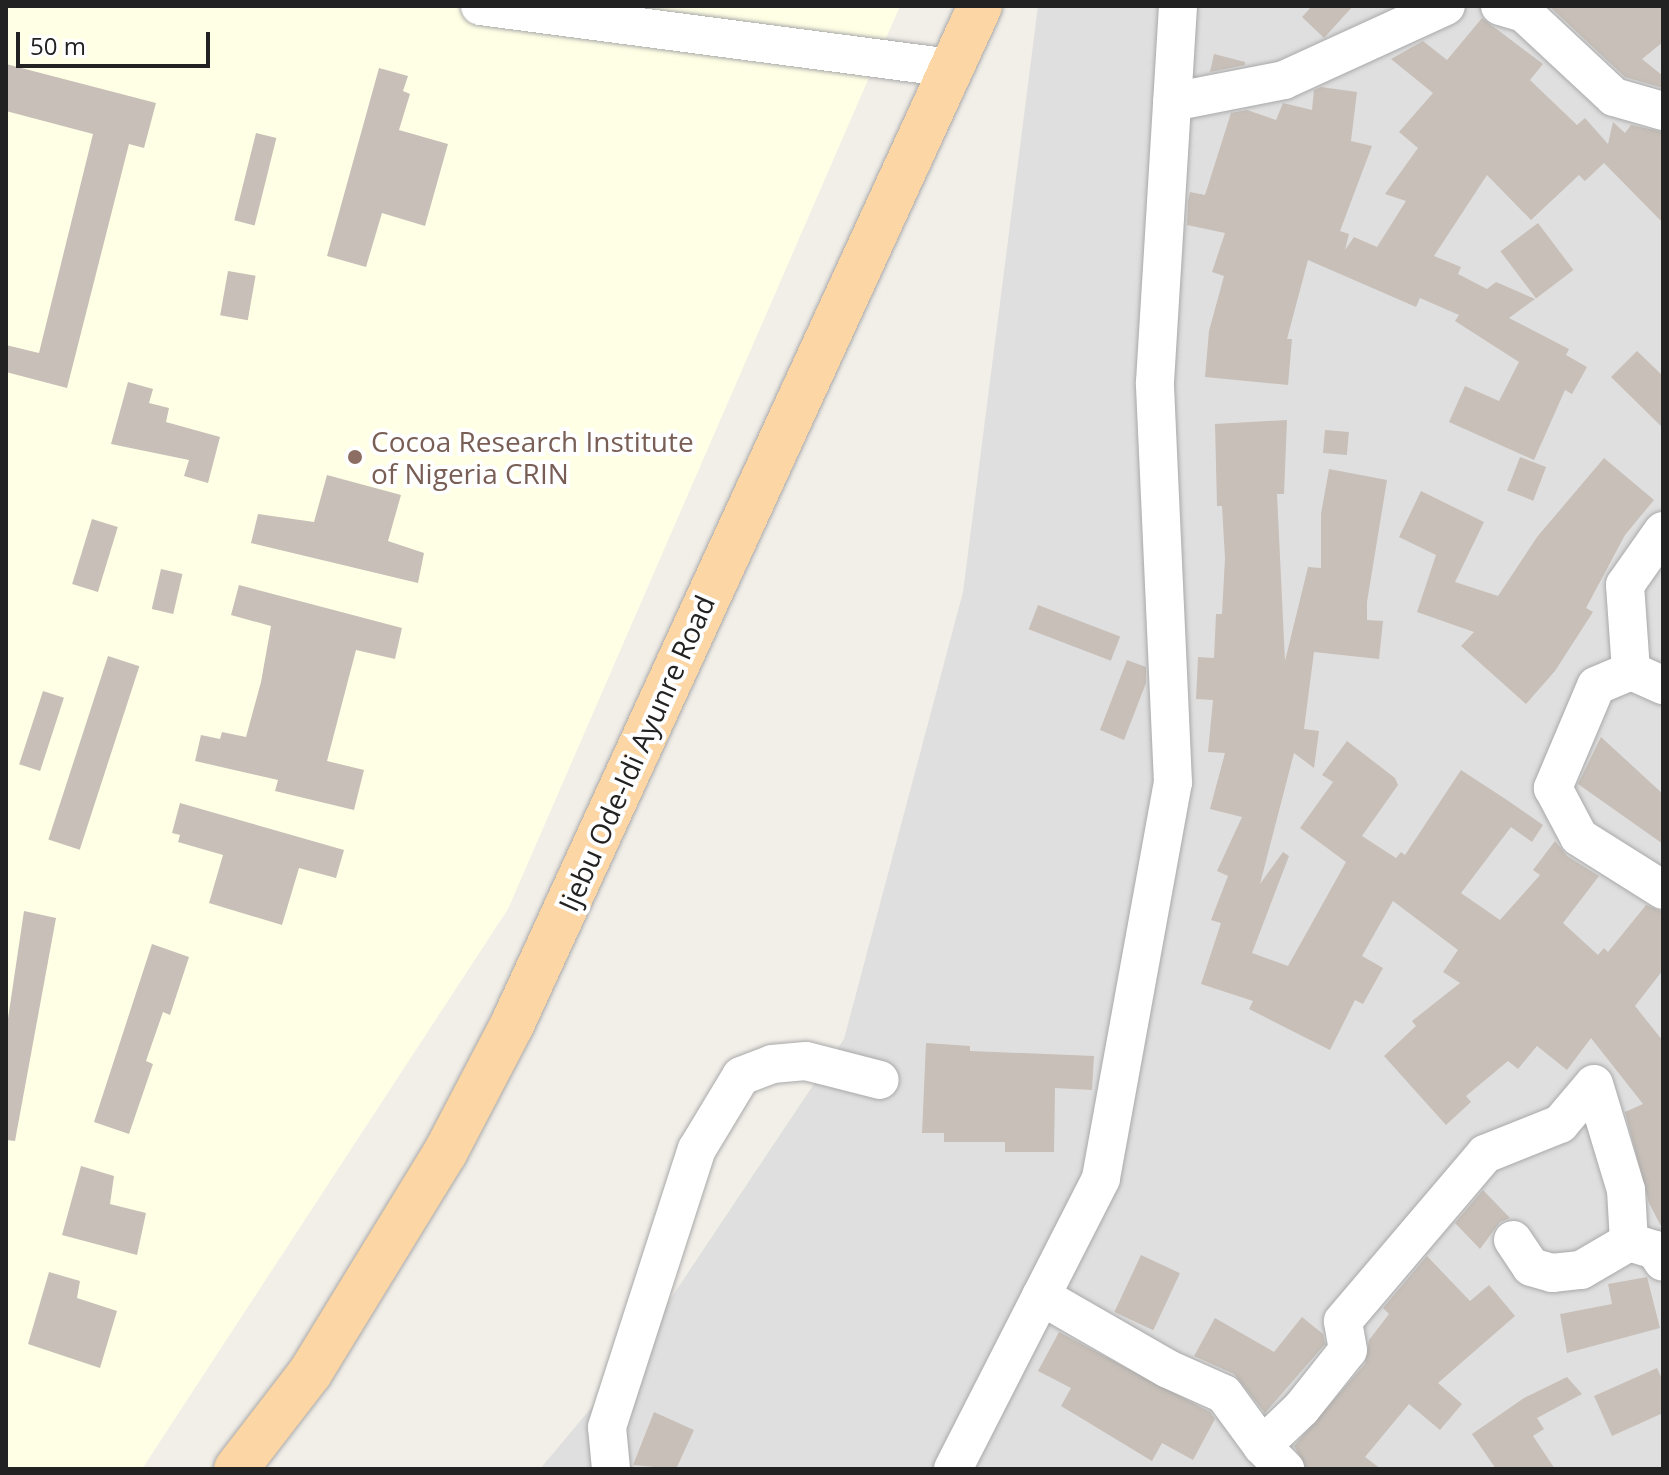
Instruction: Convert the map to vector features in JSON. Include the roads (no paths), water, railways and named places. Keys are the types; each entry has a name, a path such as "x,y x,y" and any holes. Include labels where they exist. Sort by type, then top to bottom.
{"main road":[{"name":"Ijebu Ode-Idi Ayunre Road","path":"236,1469 310,1373 479,1091 980,6"}],"street":[{"path":"480,6 952,68"},
{"path":"953,1469 1101,1178 1173,783 1155,382 1178,6"},
{"path":"1172,102 1284,80 1446,6"},
{"path":"1500,6 1524,13 1614,97 1663,111"},
{"path":"1663,531 1625,585 1647,678 1596,686 1553,788 1579,837 1663,890"},
{"path":"611,1469 607,1427 697,1149 741,1076 772,1064 806,1061 880,1080"},
{"path":"1041,1296 1168,1369 1224,1394 1274,1458 1301,1409 1348,1350 1343,1321 1485,1154 1560,1124 1594,1084 1626,1190 1629,1242"},
{"path":"1513,1240 1531,1267 1552,1273 1581,1270 1629,1242 1655,1250 1663,1262"}],"place":[{"name":"Cocoa Research Institute of Nigeria CRIN","path":"355,457"}]}
